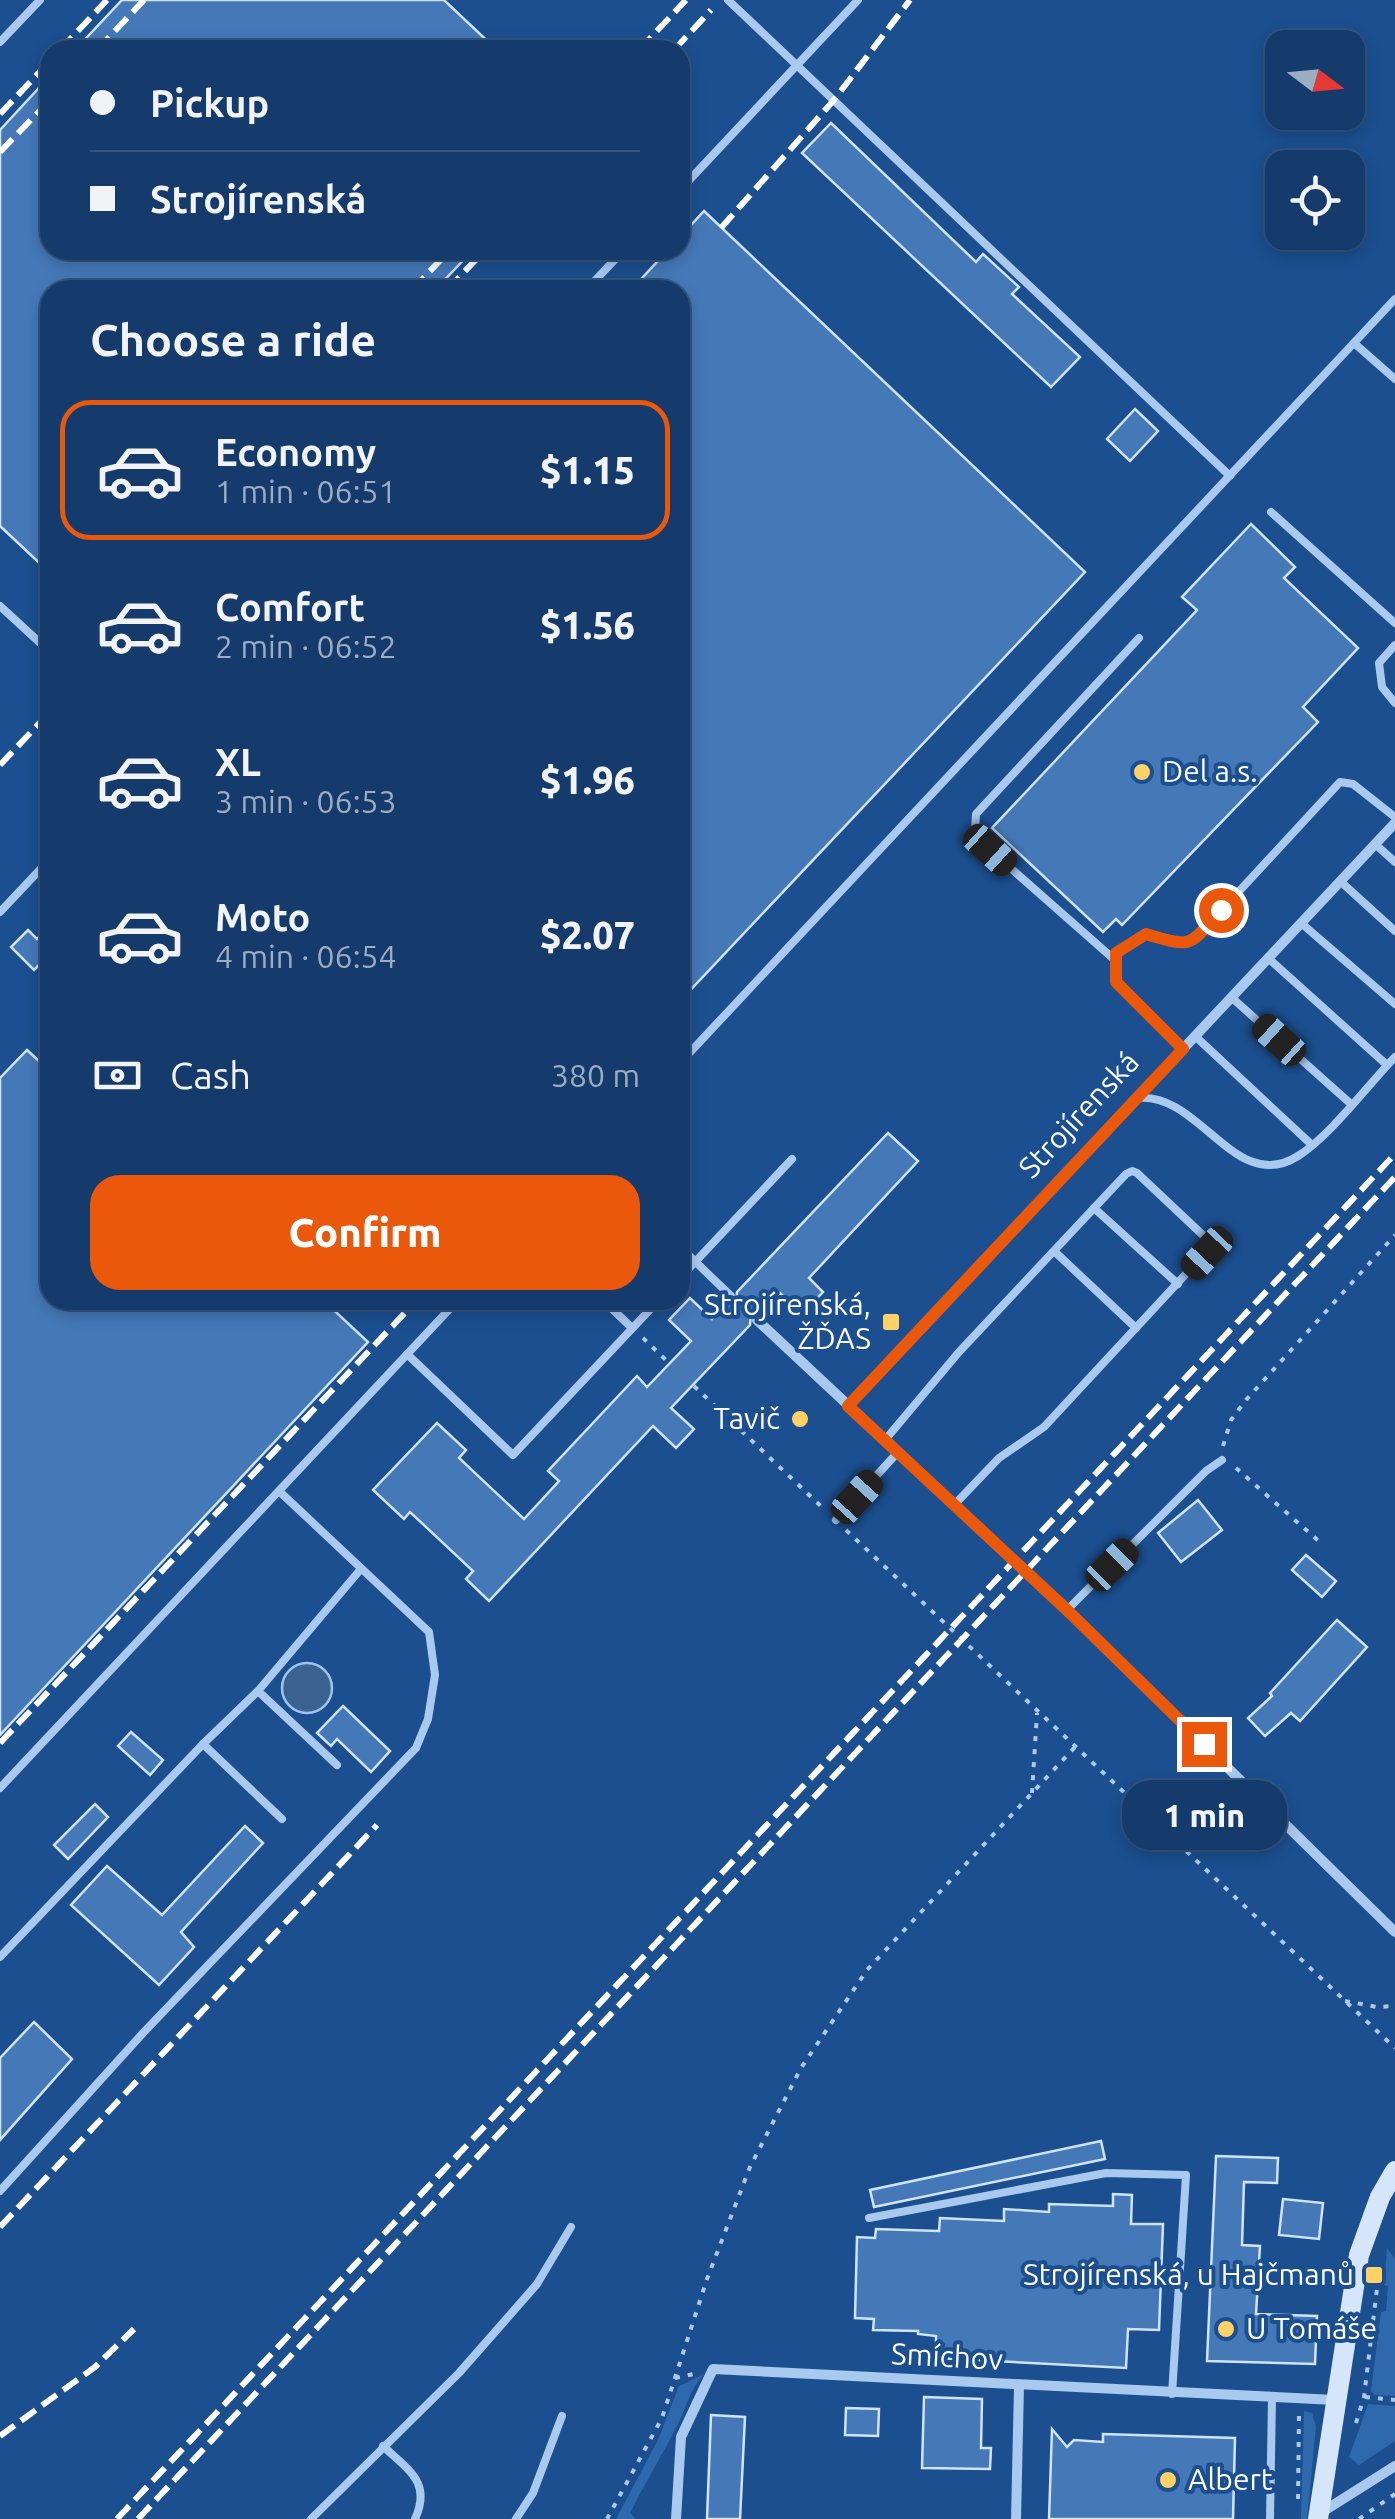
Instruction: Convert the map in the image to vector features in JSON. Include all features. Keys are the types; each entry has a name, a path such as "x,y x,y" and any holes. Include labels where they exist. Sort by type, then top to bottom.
{"street":[{"name":"Strojírenská","path":"848,1406 1395,820"},
{"path":"757,1320 1067,1610 1395,1932"},
{"path":"1318,2517 1359,2255 1380,2196 1395,2170"},
{"name":"Smíchov","path":"676,2519 681,2437 713,2370 1335,2400"},
{"path":"1016,2519 1019,2386"},
{"path":"1318,2517 1395,2466"}],"lane":[{"path":"0,42 40,0"},
{"path":"728,0 1230,476"},
{"path":"690,179 858,0"},
{"path":"596,280 614,260"},
{"path":"690,1052 1395,299"},
{"path":"1354,343 1395,380"},
{"path":"1271,512 1395,623"},
{"path":"0,606 40,643"},
{"path":"1116,961 990,850 976,831 976,814 1139,638"},
{"path":"1395,645 1379,663 1382,687 1395,703"},
{"path":"1183,1049 1116,982 1116,953 1146,934 1181,944 1195,938 1340,782 1353,784 1395,820"},
{"path":"1375,844 1395,862"},
{"path":"0,912 40,869"},
{"path":"1340,881 1395,930"},
{"path":"1301,923 1395,1004"},
{"path":"1268,958 1387,1065"},
{"path":"1232,997 1351,1104"},
{"path":"1195,1036 1312,1145"},
{"path":"1137,1098 1161,1098 1184,1110 1248,1162 1274,1165 1289,1162 1312,1145 1395,1057"},
{"path":"690,1267 792,1159"},
{"path":"885,1440 959,1352 1094,1208 1129,1172 1137,1173 1211,1245 1044,1426 999,1458 955,1504"},
{"path":"1094,1208 1178,1284"},
{"path":"1054,1251 1136,1328"},
{"path":"690,1257 731,1296"},
{"path":"0,1788 448,1310"},
{"path":"613,1310 632,1328"},
{"path":"406,1354 513,1455 649,1310"},
{"path":"836,1520 898,1452"},
{"path":"1067,1610 1206,1471 1222,1460"},
{"path":"0,2191 143,2033 416,1748 428,1719 435,1675 429,1632 279,1490"},
{"path":"0,1957 202,1744 258,1691 360,1570"},
{"path":"258,1691 337,1765"},
{"path":"202,1744 282,1818"},
{"path":"869,2218 1106,2173 1186,2175 1172,2394"},
{"path":"311,2519 459,2374 536,2284 571,2226"},
{"path":"1270,2519 1272,2398"},
{"path":"516,2519 533,2493 562,2416"},
{"path":"383,2446 418,2480 423,2499 415,2519"}],"path":[{"path":"1322,1544 1242,1472 1222,1460 1224,1437 1238,1410 1395,1235"},
{"path":"632,1328 668,1362"},
{"path":"694,1386 1395,2048"},
{"path":"1032,1793 1037,1710"},
{"path":"607,2519 662,2418 707,2279 750,2167 801,2068 868,1970 1075,1746"},
{"path":"1345,2001 1395,2006"},
{"path":"1354,2430 1364,2397 1378,2274"},
{"path":"1364,2397 1395,2400"},
{"path":"1298,2502 1300,2399"},
{"path":"1359,2519 1395,2494"}],"shaded area":[{"path":"307,1663 325,1670 332,1688 325,1706 307,1713 289,1706 282,1688 289,1670"},
{"path":"1387,2248 1395,2259 1395,2396 1375,2395 1371,2391 1381,2312 1386,2311"},
{"path":"703,2375 630,2513 636,2519 616,2519 658,2440 679,2386"},
{"path":"1368,2404 1395,2406 1395,2441 1359,2465 1349,2457"},
{"path":"1304,2411 1312,2413 1316,2427 1307,2519 1301,2519"}],"building":[{"path":"122,0 444,0 486,40 84,40"},
{"path":"40,87 40,260 464,260 444,280 40,280 40,564 0,526 0,130"},
{"path":"831,123 976,262 983,254 1019,287 1012,294 1080,357 1051,387 802,153"},
{"path":"704,211 1085,572 690,990 690,280 640,280 659,260 690,260 690,226"},
{"path":"1135,409 1158,431 1130,461 1107,439"},
{"path":"1251,524 1295,567 1284,578 1358,648 1303,707 1318,722 1122,925 1116,919 1103,932 992,828 1197,610 1182,597"},
{"path":"28,930 37,939 40,936 40,964 34,970 11,947"},
{"path":"27,1050 40,1062 40,1310 334,1310 368,1342 0,1735 0,1078"},
{"path":"888,1133 918,1161 809,1278 823,1292 802,1314 780,1293 761,1313 751,1313 750,1325 671,1408 694,1429 676,1448 653,1426 489,1601 466,1579 473,1571 410,1512 404,1519 373,1490 437,1423 466,1450 459,1458 524,1519 559,1481 548,1471 637,1376 647,1387 691,1341 669,1320 679,1310 690,1310 690,1298 712,1319 727,1302 736,1302 737,1292"},
{"path":"1198,1500 1222,1530 1181,1562 1158,1533"},
{"path":"1306,1555 1336,1581 1322,1597 1292,1570"},
{"path":"1337,1620 1367,1647 1300,1721 1291,1713 1265,1736 1248,1718"},
{"path":"343,1706 390,1751 371,1772 337,1739 331,1746 317,1733"},
{"path":"131,1732 163,1760 150,1775 118,1746"},
{"path":"95,1804 108,1817 68,1859 54,1845"},
{"path":"245,1826 263,1843 181,1932 194,1947 159,1985 71,1905 107,1866 162,1915"},
{"path":"34,2022 72,2059 0,2140 0,2058"},
{"path":"1101,2141 1105,2159 874,2207 870,2190"},
{"path":"1216,2156 1278,2158 1277,2183 1244,2182 1242,2245 1260,2246 1256,2314 1317,2316 1315,2364 1207,2361"},
{"path":"1113,2194 1132,2195 1131,2224 1163,2224 1159,2330 1128,2329 1126,2368 936,2358 936,2336 918,2331 873,2330 874,2319 855,2318 857,2237 875,2238 876,2229 939,2231 940,2218 1004,2221 1004,2209 1049,2212 1049,2204 1113,2206"},
{"path":"1283,2199 1323,2203 1319,2239 1279,2235"},
{"path":"924,2397 982,2399 981,2448 991,2448 990,2469 922,2468"},
{"path":"846,2408 879,2409 878,2436 845,2435"},
{"path":"711,2415 745,2417 740,2519 707,2519"},
{"name":"Albert","path":"1052,2429 1067,2447 1074,2440 1103,2442 1103,2434 1235,2438 1233,2519 1049,2519"}],"railway":[{"path":"69,40 107,0"},
{"path":"106,40 144,0"},
{"path":"648,40 686,0"},
{"path":"721,228 834,100 910,0"},
{"path":"683,40 711,10"},
{"path":"0,114 40,72"},
{"path":"0,152 40,110"},
{"path":"422,280 440,260"},
{"path":"456,280 476,260"},
{"path":"0,765 40,723"},
{"path":"117,2519 1395,1154"},
{"path":"138,2519 1395,1177"},
{"path":"0,1743 408,1310"},
{"path":"0,2227 377,1825"},
{"path":"0,2436 95,2367 134,2329"}],"place":[{"name":"Del a.s.","path":"1142,772"},
{"name":"Strojírenská, ŽĎAS","path":"891,1322"},
{"name":"Tavič","path":"800,1419"},
{"name":"Strojírenská, u Hajčmanů","path":"1374,2275"},
{"name":"U Tomáše","path":"1226,2329"},
{"name":"Albert","path":"1168,2480"}],"route":[{"path":"1204,1744 848,1406 1183,1049 1116,982 1116,953 1146,934 1181,944 1195,938 1221,910"}]}
